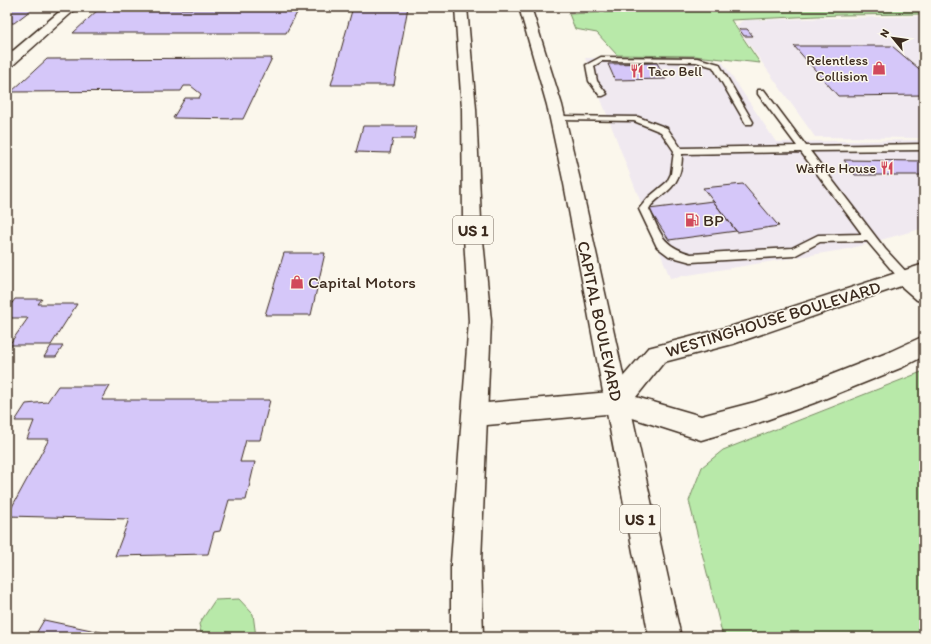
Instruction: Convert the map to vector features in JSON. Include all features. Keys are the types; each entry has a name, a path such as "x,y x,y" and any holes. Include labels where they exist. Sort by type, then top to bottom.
{"main road":[{"path":"7,63 72,7"},
{"name":"US 1","path":"462,7 469,109 472,220 480,321 476,415 466,562 467,637"},
{"name":"CAPITAL BOULEVARD","path":"525,7 558,118 665,637"},
{"path":"12,40 32,40"},
{"path":"915,275 924,294"},
{"name":"WESTINGHOUSE BOULEVARD","path":"617,402 656,356 733,335 915,275"},
{"path":"476,415 617,402 700,428 755,413 805,396 895,360 924,345"}],"lane":[{"path":"603,94 592,81 590,65 602,59 697,60 716,66 750,122"},
{"path":"761,92 881,252 915,275"},
{"path":"558,118 616,117 635,119 664,130 678,151 676,175 666,188 647,203 644,210 661,244 672,253 691,258 794,252 818,239 869,237"},
{"path":"678,151 924,147"}],"shaded area":[{"path":"924,16 924,138 815,137 736,26 742,21 746,20"},
{"path":"585,58 690,58 723,63 776,142 924,140 924,228 848,249 670,278"}],"green space":[{"path":"717,7 924,7 924,14 839,15 731,20 760,63 695,56 617,55 597,33 575,29 569,14"},
{"path":"924,371 924,637 723,637 689,501 702,467 723,450"},
{"path":"239,599 253,614 256,637 202,637 199,624 215,600"}],"building":[{"path":"7,7 35,7 14,23 7,23"},
{"path":"101,7 161,7 159,9 299,9 286,33 73,33"},
{"path":"353,7 408,7 394,85 331,85"},
{"path":"739,29 747,29 753,36 744,36"},
{"path":"794,46 892,46 924,73 924,95 838,96"},
{"path":"272,58 243,119 173,118 185,98 199,98 201,94 191,86 184,86 181,91 11,92 47,59"},
{"name":"Taco Bell","path":"657,63 666,79 615,80 608,64"},
{"path":"363,126 416,126 414,139 393,139 390,153 356,152"},
{"name":"Waffle House","path":"844,160 924,161 924,175 855,175"},
{"path":"743,184 779,226 737,232 703,188"},
{"name":"BP","path":"713,201 736,231 669,240 649,209"},
{"path":"284,253 325,253 311,315 265,315"},
{"path":"15,299 42,299 38,304 77,304 51,345 9,345 28,318 7,318 7,310"},
{"path":"51,346 63,346 56,357 44,357"},
{"path":"58,386 110,386 102,400 270,400 260,440 246,440 240,462 255,462 246,500 229,500 220,531 214,532 208,554 115,556 129,519 7,516 49,439 27,439 34,421 15,421 26,404 47,402"},
{"path":"44,620 124,637 34,637"}],"place":[{"name":"Relentless Collision","path":"879,68"},
{"name":"Taco Bell","path":"637,71"},
{"name":"Waffle House","path":"887,168"},
{"name":"BP","path":"692,220"},
{"name":"Capital Motors","path":"297,282"}]}
